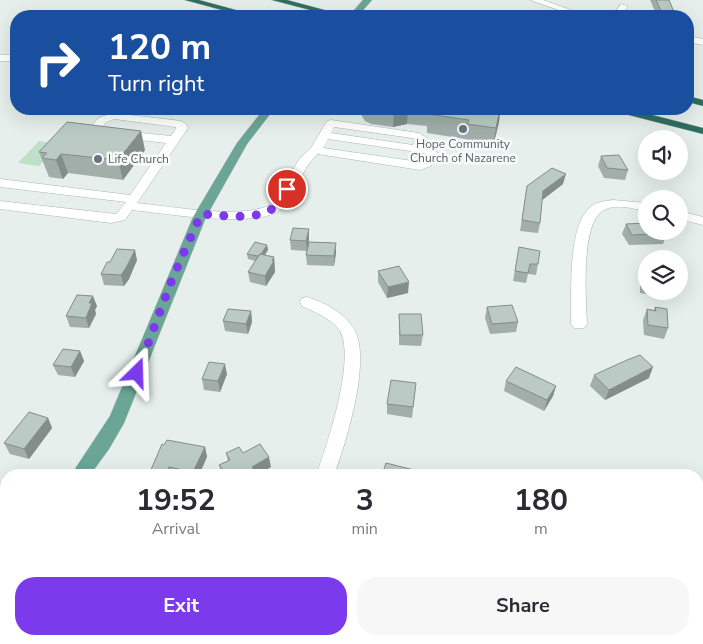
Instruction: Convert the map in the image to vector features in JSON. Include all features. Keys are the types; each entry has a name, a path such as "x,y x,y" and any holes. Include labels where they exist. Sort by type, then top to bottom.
{"highway":[{"path":"189,0 230,10"},
{"path":"276,0 318,10"},
{"path":"640,115 703,131"}],"main road":[{"path":"84,469 103,444 118,418 201,214 240,145 264,115"}],"street":[{"path":"534,0 565,10"},
{"path":"621,10 624,6"},
{"path":"0,205 111,219 120,217 174,140 183,126 177,122 113,116 102,120 95,130 98,132 174,140"},
{"path":"0,183 201,214 252,215 271,210 278,205 306,158 316,150 330,123 420,136 421,141 418,148"},
{"path":"316,150 420,166 427,164 431,152 418,148 324,135"},
{"path":"578,324 581,235 589,216 601,207 611,204 638,205"},
{"path":"688,217 703,221"},
{"path":"307,302 344,325 351,341 350,376 344,412 334,453 327,469"}],"green space":[{"path":"39,141 60,144 39,166 18,163"}],"building":[{"path":"656,0 669,0 673,10 661,10"},
{"path":"435,115 499,115 496,128 467,124 469,120"},
{"path":"67,122 141,131 118,160 61,154 56,160 42,158 47,153 39,152"},
{"path":"619,155 628,170 607,168 601,156"},
{"path":"552,168 566,174 543,191 540,223 522,220 527,186"},
{"path":"638,223 638,235 632,235 626,224"},
{"path":"293,228 309,229 306,241 290,240"},
{"path":"255,242 267,245 258,256 247,254"},
{"path":"309,242 336,243 334,256 306,255"},
{"path":"519,247 540,251 538,264 530,264 528,273 515,271"},
{"path":"117,249 135,250 121,275 101,274 107,262 110,262"},
{"path":"260,254 274,257 272,261 274,261 265,276 248,272"},
{"path":"399,266 409,282 388,287 378,271"},
{"path":"77,295 93,296 89,303 92,303 86,318 66,316"},
{"path":"512,305 518,322 492,324 487,307"},
{"path":"655,307 667,309 668,328 648,325 647,309 656,311"},
{"path":"228,309 251,311 246,324 223,321"},
{"path":"399,314 421,314 423,335 400,335"},
{"path":"63,349 80,351 71,367 53,365"},
{"path":"640,355 653,367 609,390 594,375 627,360"},
{"path":"209,362 225,364 218,381 202,379"},
{"path":"516,367 556,386 547,400 506,381"},
{"path":"391,380 416,383 413,407 387,404"},
{"path":"29,412 48,418 24,449 4,443"},
{"path":"167,440 205,447 194,469 169,467 168,469 151,469 162,444 164,445"},
{"path":"260,444 269,457 252,467 254,469 222,469 219,465 230,460 226,453 239,447 243,453"},
{"path":"386,463 410,469 384,469"}],"place":[{"name":"Hope Community Church of Nazarene","path":"463,129"},
{"name":"Life Church","path":"98,159"}],"route":[{"path":"137,373 173,277 201,214 238,216 262,214 278,205 287,189"}]}
